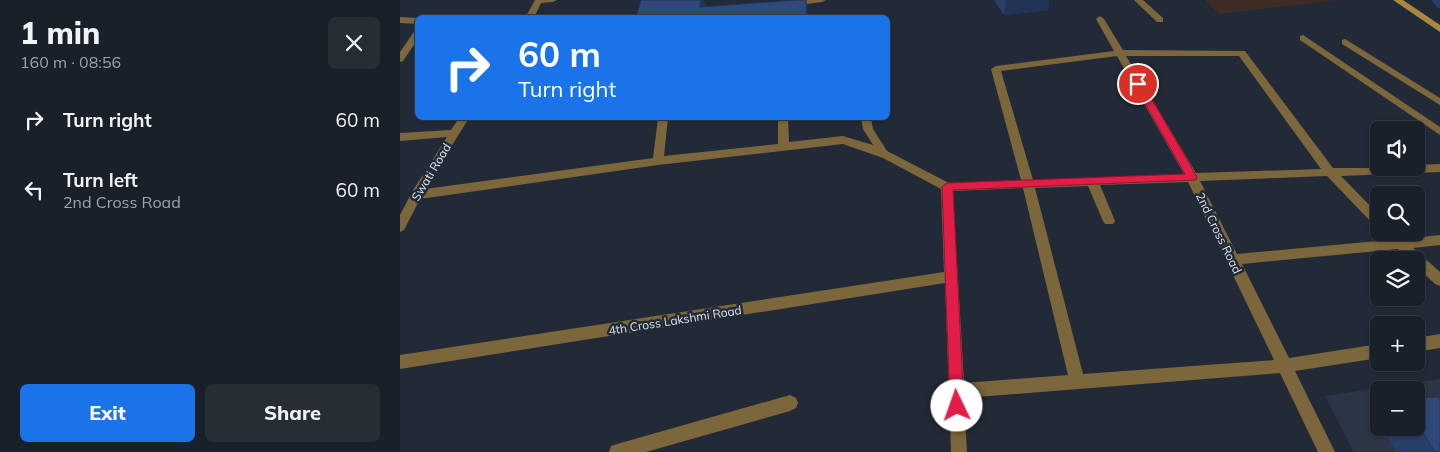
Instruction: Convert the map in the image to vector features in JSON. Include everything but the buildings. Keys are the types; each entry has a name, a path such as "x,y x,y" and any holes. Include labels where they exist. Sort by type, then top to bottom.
{"street":[{"path":"531,15 539,1 553,0"},
{"path":"778,6 822,0"},
{"path":"1138,0 1160,20"},
{"path":"1397,0 1440,29"},
{"name":"2nd Cross Road","path":"1100,19 1192,177 1327,452"},
{"path":"400,20 414,20"},
{"path":"400,59 415,36"},
{"path":"1303,38 1440,132"},
{"path":"1345,42 1440,102"},
{"path":"1077,382 1028,184 996,69 1120,53 1242,53 1330,172 1370,214"},
{"name":"Swati Road","path":"400,227 416,195 463,120"},
{"path":"658,161 663,120"},
{"path":"783,120 784,147"},
{"path":"866,120 868,129 884,154"},
{"path":"400,137 454,133"},
{"path":"416,195 658,161 843,140 864,145 884,154 947,187 1440,168"},
{"path":"1092,181 1109,221"},
{"path":"947,187 959,452"},
{"path":"1233,260 1440,240"},
{"path":"1396,241 1440,280"},
{"name":"4th Cross Lakshmi Road","path":"400,362 950,277"},
{"path":"1425,344 1440,341"},
{"path":"956,391 1285,366 1370,352"},
{"path":"617,452 790,403"}],"shaded area":[{"path":"1205,0 1338,0 1219,14"},
{"path":"1440,379 1440,452 1354,452 1325,396 1370,389 1370,436 1425,436 1425,381"}],"route":[{"path":"957,406 947,187 1192,177 1138,84"}]}
